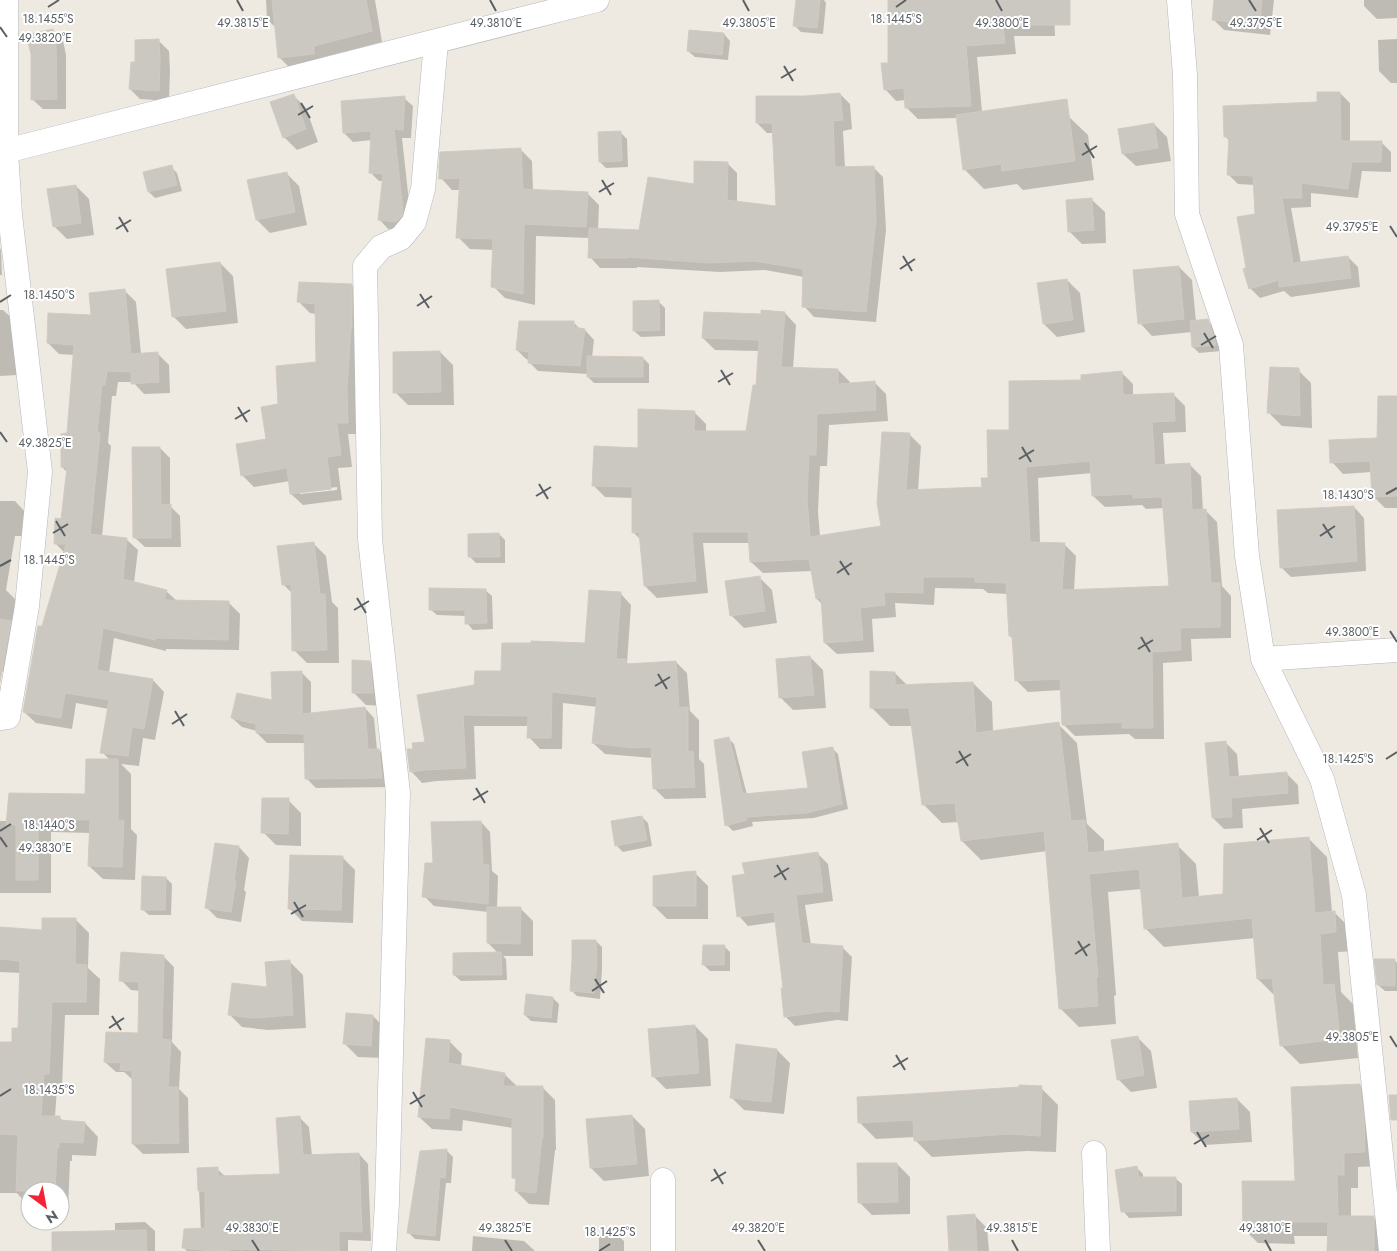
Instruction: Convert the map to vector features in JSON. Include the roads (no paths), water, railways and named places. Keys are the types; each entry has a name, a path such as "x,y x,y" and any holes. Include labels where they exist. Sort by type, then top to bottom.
{"street":[{"path":"0,718 8,717 27,606 40,472 10,215 6,151 6,0"},
{"path":"6,151 597,0"},
{"path":"1179,0 1185,75 1187,214 1231,345 1247,556 1263,660 1322,779 1354,895 1391,1251"},
{"path":"384,1251 387,1203 398,793 370,539 365,266 381,247 400,238 414,222 423,189 436,42"},
{"path":"1263,660 1397,650"},
{"path":"1094,1153 1098,1251"},
{"path":"663,1180 663,1251"}]}
